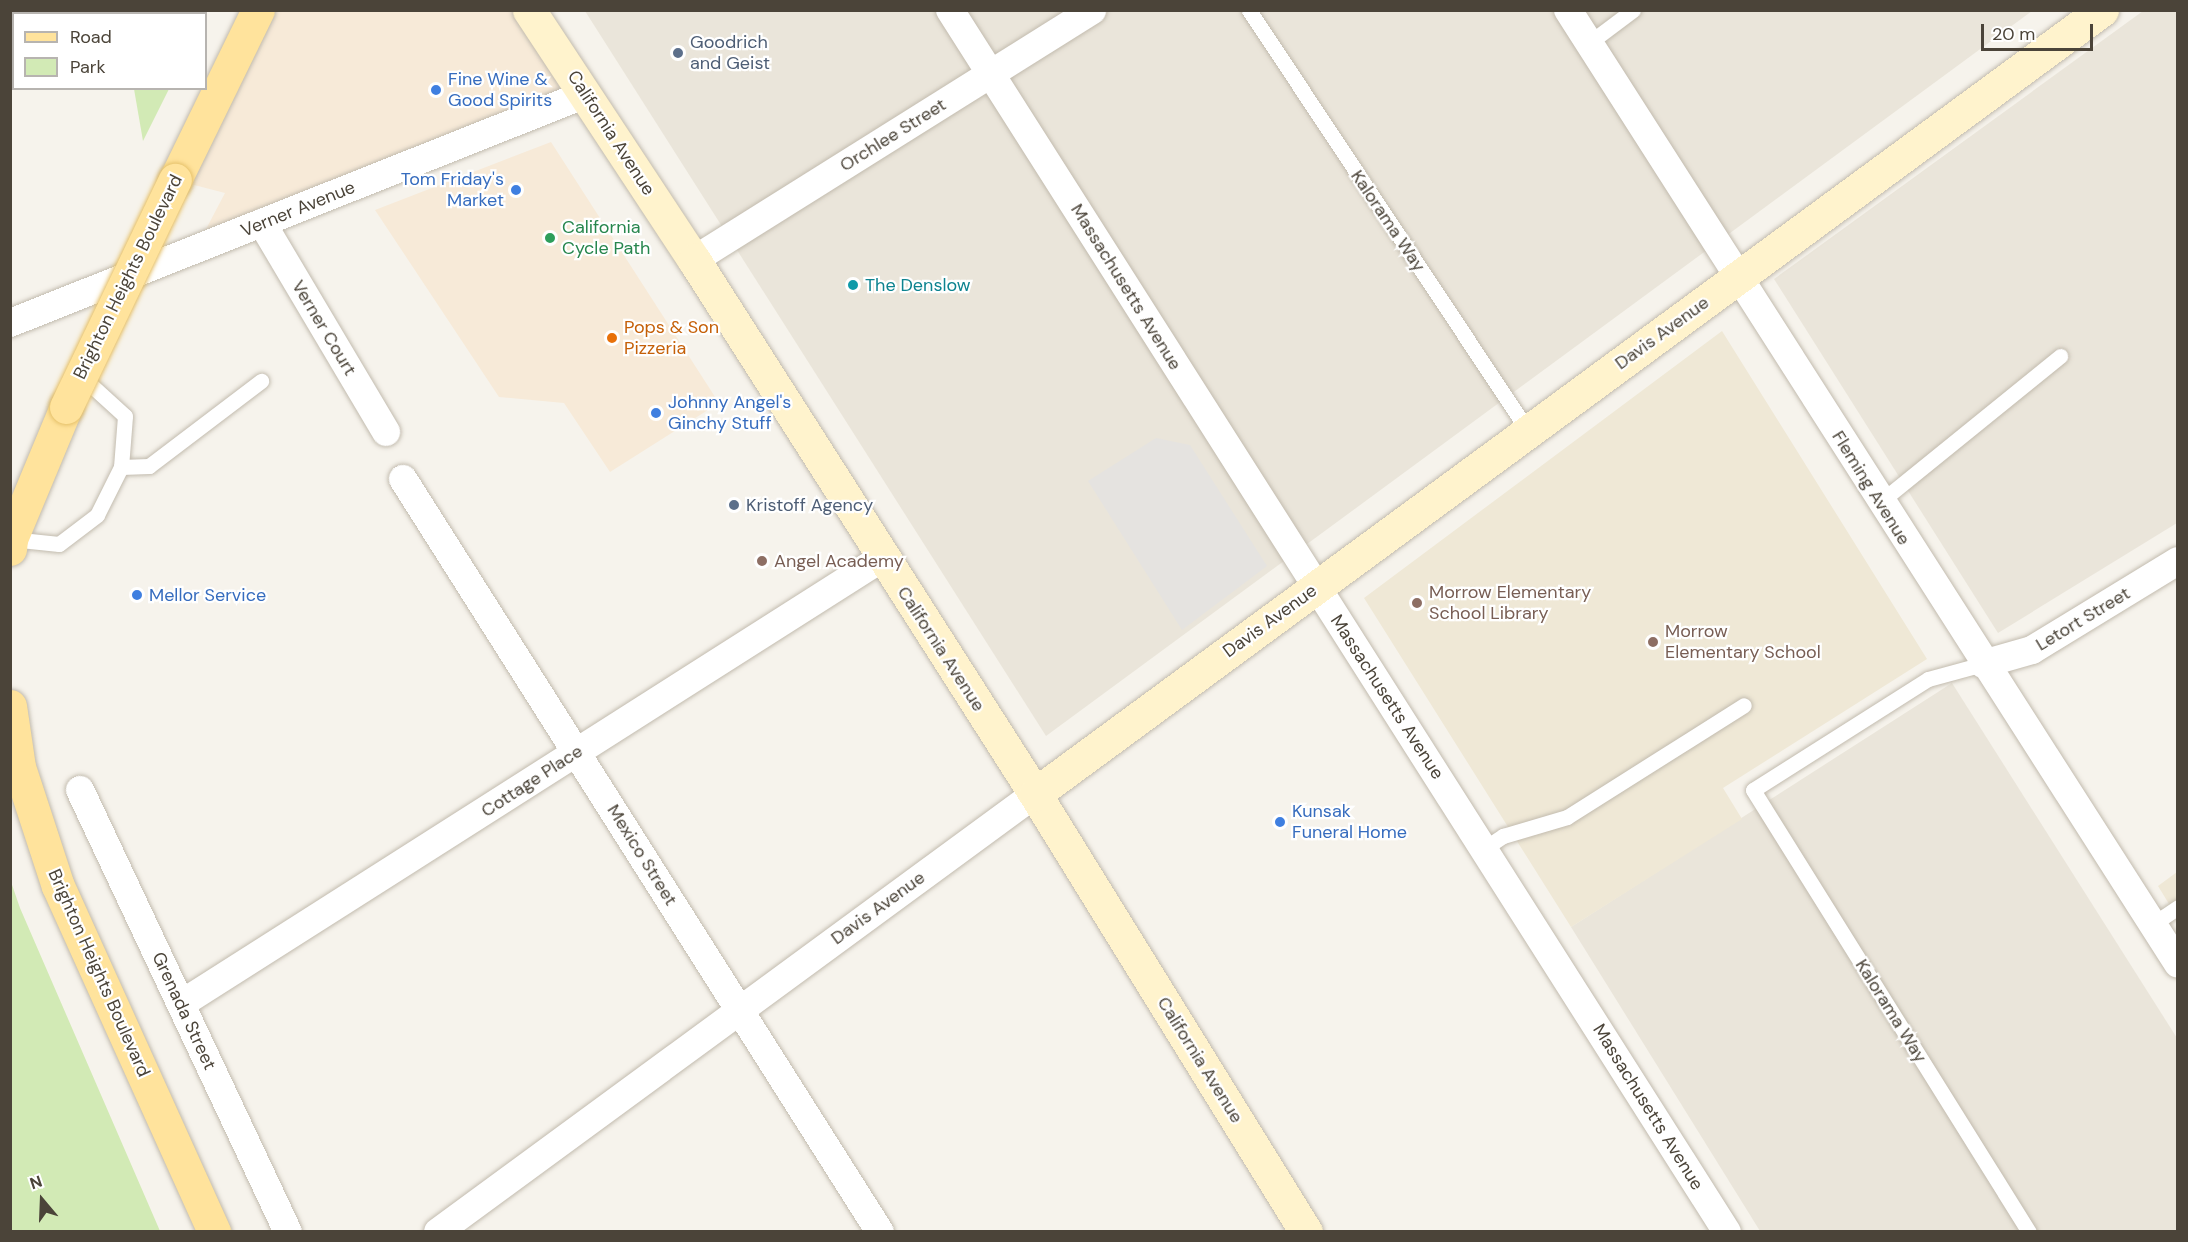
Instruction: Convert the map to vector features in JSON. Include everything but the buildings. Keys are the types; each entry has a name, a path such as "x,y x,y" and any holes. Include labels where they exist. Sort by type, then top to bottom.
{"main road":[{"name":"Brighton Heights Boulevard","path":"10,549 11,539 66,407 258,10"},
{"name":"Brighton Heights Boulevard","path":"10,706 19,767 58,886 214,1232"}],"street":[{"name":"California Avenue","path":"529,10 694,260 882,558 1035,794 1306,1232"},
{"name":"Massachusetts Avenue","path":"950,10 1485,848 1727,1232"},
{"name":"Orchlee Street","path":"694,260 1092,10"},
{"name":"Fleming Avenue","path":"1568,10 1983,664 2178,964"},
{"name":"Davis Avenue","path":"438,1232 2102,10"},
{"name":"Verner Avenue","path":"10,323 586,94"},
{"name":"Verner Court","path":"262,223 386,432"},
{"name":"Mexico Street","path":"403,479 880,1232"},
{"name":"Cottage Place","path":"181,1004 882,558"},
{"name":"Letort Street","path":"1983,664 2032,650 2178,561"},
{"name":"Grenada Street","path":"80,790 288,1232"}],"lane":[{"name":"Kalorama Way","path":"1249,10 1528,431"},
{"path":"1589,44 1633,10"},
{"path":"1880,502 2060,356"},
{"path":"11,539 59,544 97,515 121,467 125,416 81,376"},
{"path":"121,467 149,466 261,381"},
{"name":"Kalorama Way","path":"1983,664 1928,679 1753,790 2029,1232"},
{"path":"1485,848 1503,836 1567,817 1744,705"},
{"path":"2153,924 2178,906"}],"shaded area":[{"path":"258,11 529,11 586,94 195,250 225,193 175,180"},
{"path":"585,11 2032,11 1046,736"},
{"path":"2143,11 2177,11 2177,523 1998,633 1774,279"},
{"path":"551,142 719,403 610,472 564,403 499,397 375,210"},
{"name":"Morrow Elementary School","path":"1722,331 1927,659 1723,788 1742,819 1571,927 1364,598"},
{"path":"1156,438 1190,445 1267,566 1182,630 1088,481"},
{"path":"1952,683 2177,1038 2177,1231 1760,1231 1571,927"},
{"path":"2177,872 2177,917 2158,886"}],"green space":[{"path":"134,90 168,90 143,141"},
{"path":"10,879 20,908 160,1231 11,1231"}],"place":[{"name":"Goodrich and Geist","path":"678,53"},
{"name":"Fine Wine & Good Spirits","path":"436,90"},
{"name":"Tom Friday's Market","path":"516,190"},
{"name":"California Cycle Path","path":"550,238"},
{"name":"The Denslow","path":"853,285"},
{"name":"Pops & Son Pizzeria","path":"612,338"},
{"name":"Johnny Angel's Ginchy Stuff","path":"656,413"},
{"name":"Kristoff Agency","path":"734,505"},
{"name":"Angel Academy","path":"762,561"},
{"name":"Mellor Service","path":"137,595"},
{"name":"Morrow Elementary School Library","path":"1417,603"},
{"name":"Morrow Elementary School","path":"1653,642"},
{"name":"Kunsak Funeral Home","path":"1280,822"}]}
